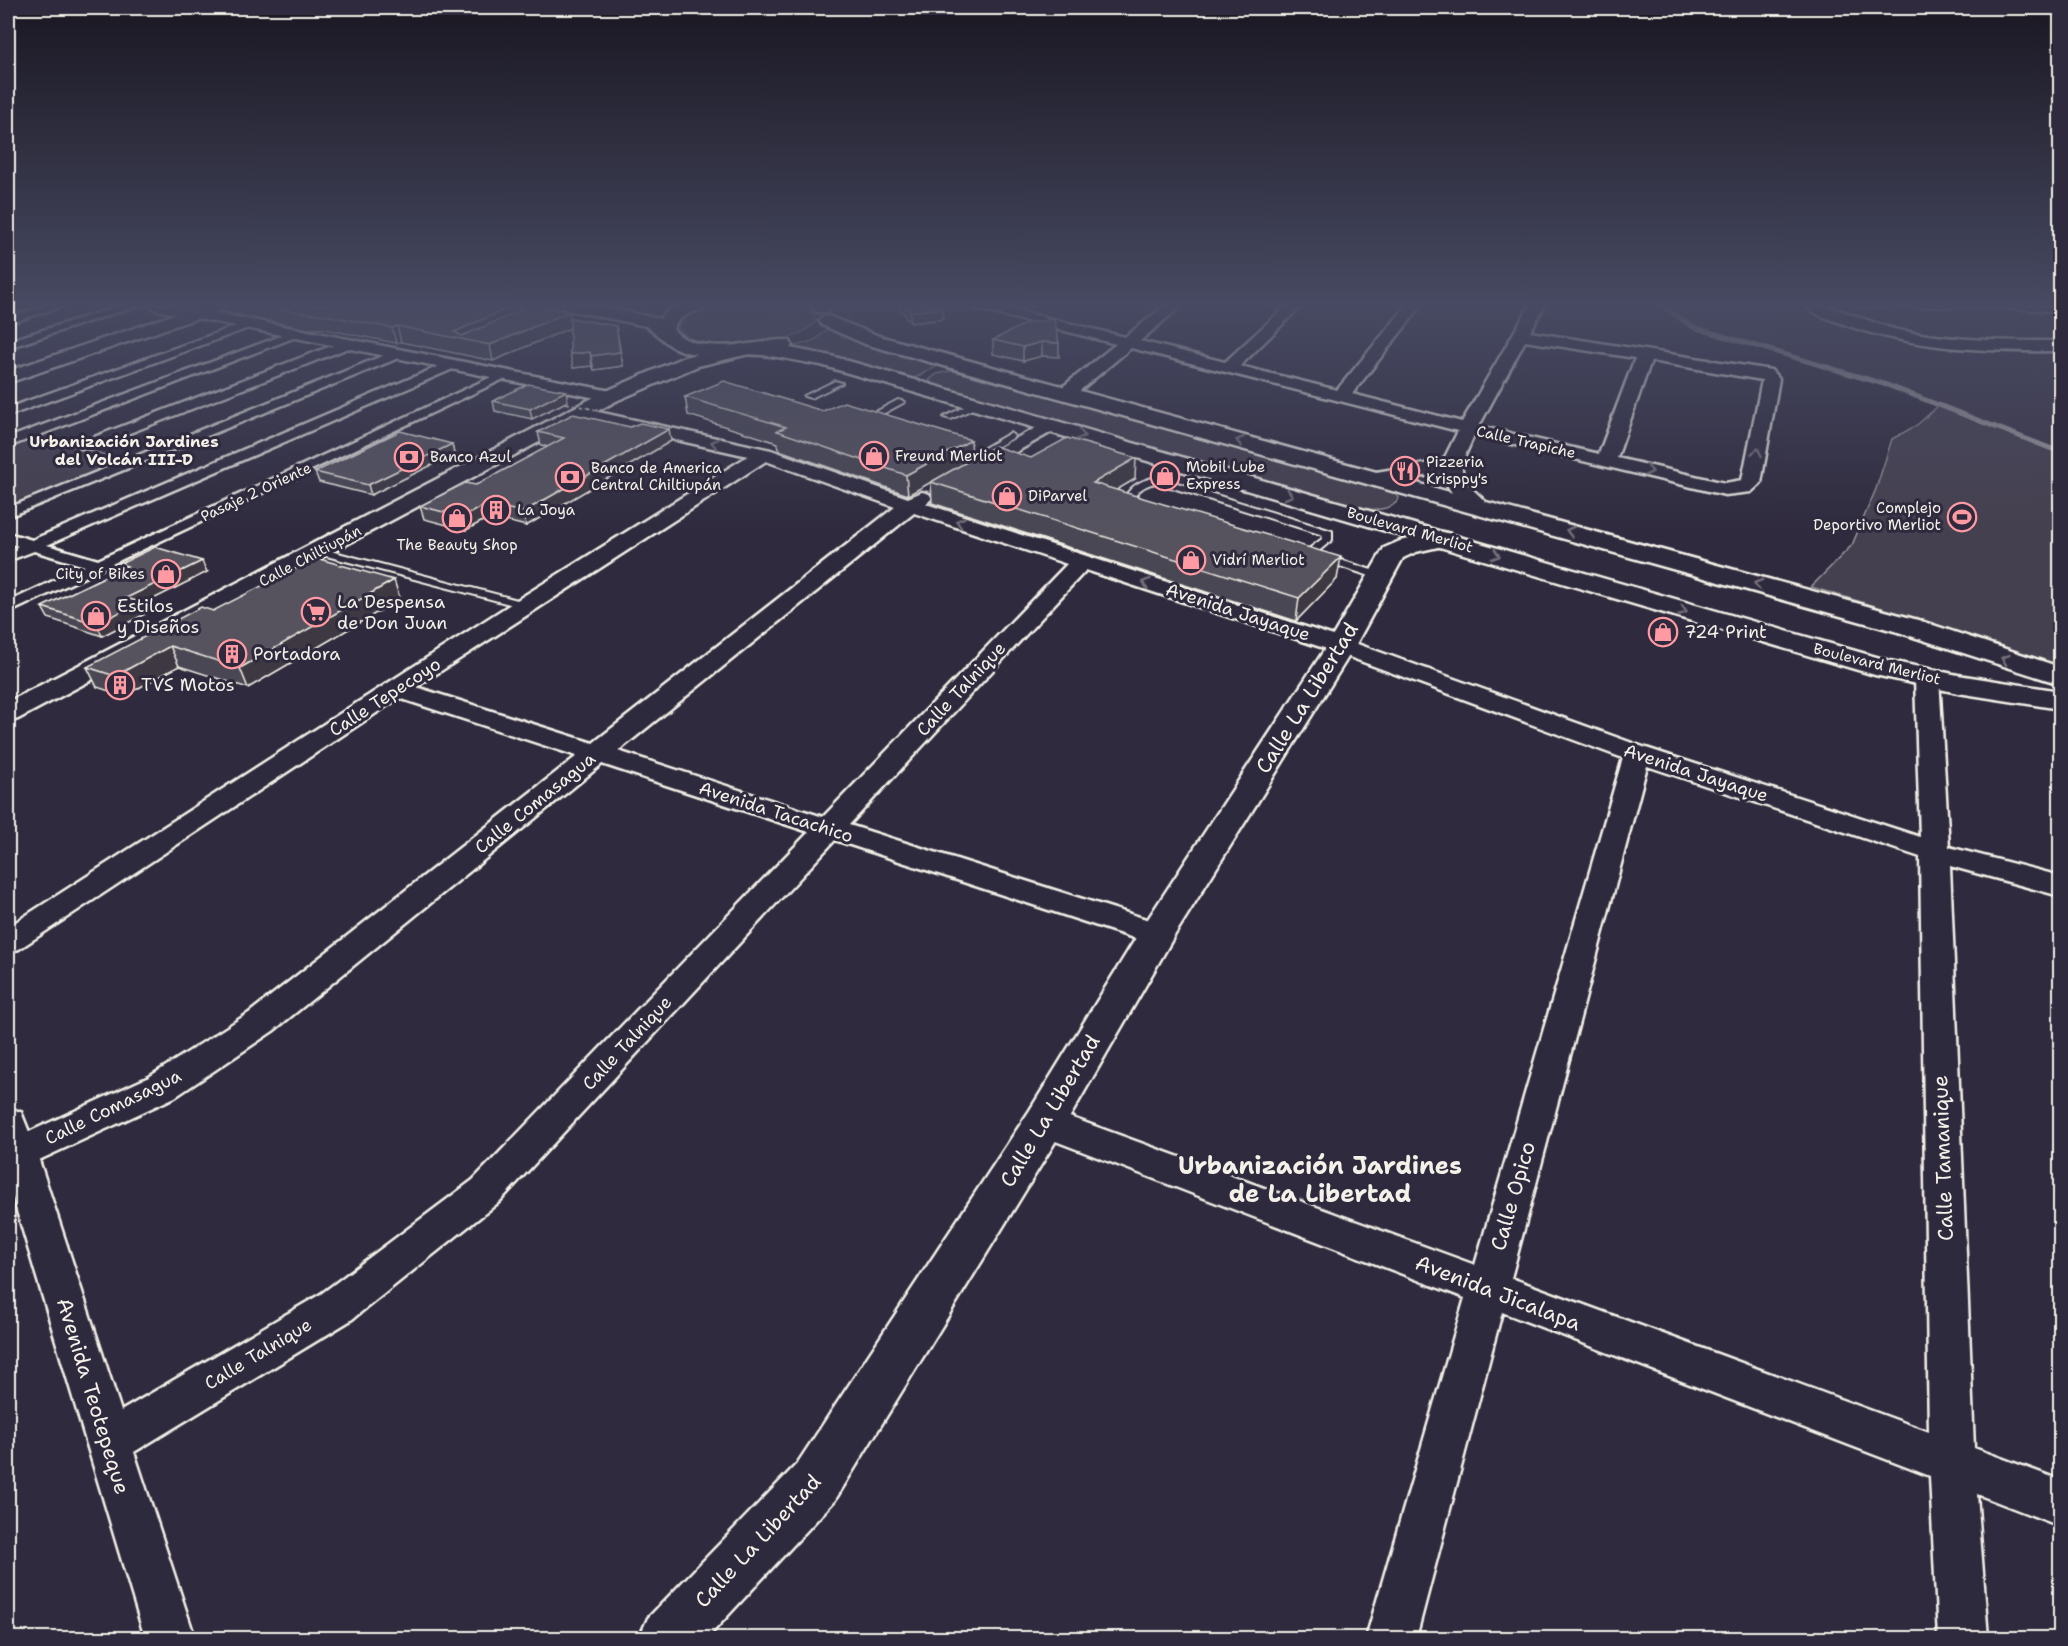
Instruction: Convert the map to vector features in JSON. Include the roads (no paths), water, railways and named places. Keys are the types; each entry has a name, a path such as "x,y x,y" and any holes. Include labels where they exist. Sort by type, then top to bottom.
{"main road":[{"name":"Calle Chiltiupán","path":"608,404 637,382"},
{"name":"Calle Chiltiupán","path":"8,713 319,551 573,408 608,404 647,382"},
{"name":"Boulevard Merliot","path":"879,382 946,406 976,404 1048,426 1245,495 1356,514 1886,669 1942,681 2061,700"},
{"path":"928,382 946,406"},
{"path":"1023,382 1801,596 1957,642 2061,676"},
{"path":"1356,514 1376,526 1386,537 1393,553 1409,546 1442,539"},
{"name":"Calle La Libertad","path":"668,1638 816,1482 1046,1122 1157,934 1341,646 1393,553"},
{"path":"1773,637 1838,642 1856,635 1858,630 1854,623 1801,596"},
{"path":"1942,681 1903,658 1893,645 1895,641 1909,637 1957,642"}],"street":[{"path":"8,412 91,382"},
{"path":"8,443 169,382"},
{"path":"86,445 249,382"},
{"path":"8,513 329,382"},
{"path":"8,556 412,382"},
{"name":"Pasaje 2 Oriente","path":"8,608 492,382"},
{"path":"526,382 608,404"},
{"path":"1066,393 1080,382"},
{"name":"Calle Trapiche","path":"1281,382 1725,489 1744,488 1751,483 1770,382"},
{"path":"1340,397 1352,382"},
{"path":"1481,507 1463,493 1454,482 1451,465 1493,382"},
{"path":"1606,461 1635,382"},
{"name":"Avenida Jayaque","path":"573,408 764,454 908,505 1341,646 1637,754 1935,852 2061,886"},
{"path":"957,478 1048,426"},
{"name":"Calle Tepecoyo","path":"8,941 525,605 764,454"},
{"path":"1376,478 1451,465"},
{"name":"Calle Comasagua","path":"11,1144 162,1087 261,1022 908,505 938,489"},
{"path":"8,538 98,566"},
{"name":"Calle Talnique","path":"108,1443 336,1307 486,1191 1081,562"},
{"name":"Calle Tamanique","path":"1942,681 1935,852 1952,1462 1963,1638"},
{"name":"Avenida Tacachico","path":"396,689 1157,934"},
{"name":"Calle Opico","path":"1391,1638 1637,754"},
{"name":"Avenida Jicalapa","path":"1046,1122 1952,1462"},
{"name":"Avenida Teotepeque","path":"11,1144 170,1638"},
{"path":"1952,1462 2061,1503"}],"lane":[{"path":"808,396 838,383"},
{"path":"872,416 901,402"},
{"path":"997,455 983,451 1010,436"},
{"path":"1150,506 1130,497 1146,482 1153,480 1245,495 1328,533 1328,540 1310,554"},
{"path":"1298,550 1380,576"},
{"path":"319,551 525,605"}],"waterway":[{"path":"1876,382 2060,452"}],"place":[{"name":"Freund Merliot","path":"874,456"},
{"name":"Banco Azul","path":"409,457"},
{"name":"Pizzeria Krisppy's","path":"1405,471"},
{"name":"Mobil Lube Express","path":"1165,476"},
{"name":"Banco de America Central Chiltiupán","path":"570,477"},
{"name":"DiParvel","path":"1007,496"},
{"name":"La Joya","path":"496,510"},
{"name":"Complejo Deportivo Merliot","path":"1962,517"},
{"name":"The Beauty Shop","path":"457,518"},
{"name":"Vidrí Merliot","path":"1191,560"},
{"name":"City of Bikes","path":"166,574"},
{"name":"La Despensa de Don Juan","path":"316,612"},
{"name":"Estilos y Diseños","path":"96,616"},
{"name":"724 Print","path":"1663,632"},
{"name":"Portadora","path":"232,654"},
{"name":"TVS Motos","path":"120,685"}],"district":[{"name":"Urbanización Jardines del Volcán III-D","path":"124,450"},
{"name":"Urbanización Jardines de La Libertad","path":"1320,1180"}]}
